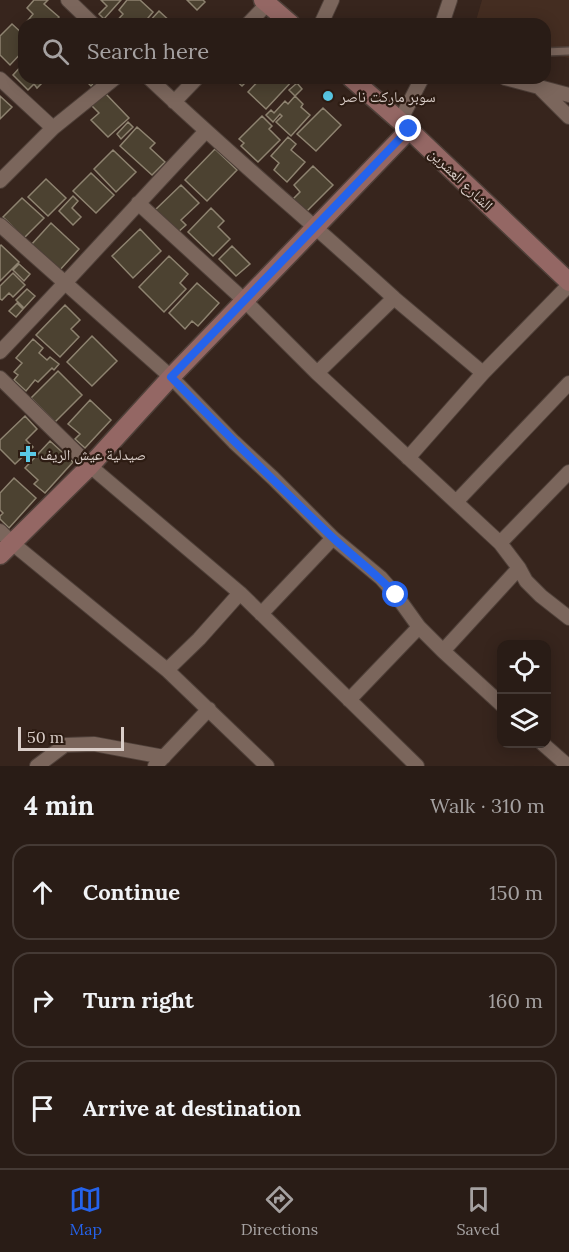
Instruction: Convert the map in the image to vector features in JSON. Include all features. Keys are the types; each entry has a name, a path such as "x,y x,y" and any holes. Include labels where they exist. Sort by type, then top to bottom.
{"street":[{"path":"68,0 87,18"},
{"path":"324,18 332,0"},
{"path":"444,18 450,0"},
{"path":"253,18 265,2 284,18"},
{"path":"0,79 53,128"},
{"path":"0,182 53,128 108,84"},
{"path":"155,84 394,298 483,373"},
{"path":"174,102 191,84"},
{"name":"الشارع العشرين","path":"358,84 404,125 569,284"},
{"path":"267,766 167,670 4,543 90,466 171,377 315,227 404,125 420,84"},
{"path":"525,84 569,95"},
{"path":"539,88 569,117"},
{"path":"0,352 66,284 206,131"},
{"path":"138,203 244,300 317,373 500,543 526,581 569,618"},
{"path":"0,225 171,377 333,538 381,578 419,627 497,701"},
{"path":"408,459 483,373 569,284"},
{"path":"317,373 394,298"},
{"path":"0,378 90,466 240,593 417,766"},
{"path":"456,502 569,383"},
{"path":"500,543 569,471"},
{"path":"261,614 333,538"},
{"path":"443,651 519,568"},
{"path":"167,670 199,639 240,593"},
{"path":"349,700 419,627"},
{"path":"37,766 65,745 94,744 160,761 209,709"},
{"path":"548,748 568,766"}],"lane":[{"path":"551,52 569,51"}],"shaded area":[{"path":"482,0 569,0 569,58 551,54 551,18 477,18"}],"building":[{"path":"34,0 48,0 44,4 59,17 30,18 33,14 27,8"},
{"path":"101,0 121,0 103,18 99,14 107,6"},
{"path":"127,0 140,0 153,12 148,18 119,18 123,14 119,10"},
{"path":"187,0 203,0 205,2 197,10"},
{"path":"159,11 167,18 153,18"},
{"path":"12,24 18,30 18,56 10,65 0,55 0,36"},
{"path":"18,70 18,80 13,75"},
{"path":"22,84 34,84 28,90"},
{"path":"255,84 289,84 266,109 248,92"},
{"path":"296,84 302,89 295,96 289,90"},
{"path":"104,92 129,118 108,137 91,120 99,113 91,105"},
{"path":"0,96 12,107 0,119"},
{"path":"295,96 303,104 301,107 310,115 291,136 276,122 282,116 280,114 273,122 266,115 271,110 274,113 285,101 288,104"},
{"path":"323,108 341,125 316,151 297,134"},
{"path":"262,116 272,126 269,129 280,140 258,162 241,146 244,143 239,139"},
{"path":"128,122 133,127 121,139 117,134"},
{"path":"137,127 155,143 150,148 165,162 152,175 120,146"},
{"path":"288,137 296,144 291,150 305,162 287,182 274,170 279,163 271,156"},
{"path":"215,149 237,170 207,201 185,180"},
{"path":"113,150 136,172 116,192 94,169"},
{"path":"313,166 333,185 305,213 292,200 300,192 294,185"},
{"path":"91,173 114,195 96,213 73,191"},
{"path":"46,179 66,198 48,216 28,197"},
{"path":"181,185 199,203 181,220 186,225 177,233 154,211"},
{"path":"73,196 78,201 72,208 81,217 73,225 59,211"},
{"path":"22,198 44,218 24,238 3,217"},
{"path":"211,208 224,221 218,227 230,239 213,256 188,232"},
{"path":"51,223 79,249 59,271 31,245"},
{"path":"140,229 161,251 133,278 112,256"},
{"path":"0,246 19,262 0,281"},
{"path":"232,246 250,264 236,276 219,259"},
{"path":"169,256 188,274 180,283 186,289 164,312 139,287"},
{"path":"19,264 30,274 24,281 13,270"},
{"path":"13,273 25,285 13,297 9,293 2,300 0,299 0,286"},
{"path":"197,283 219,303 198,326 192,321 185,329 169,313"},
{"path":"27,289 35,296 24,308 16,300"},
{"path":"17,303 23,309 16,317 9,311"},
{"path":"65,305 80,320 71,329 79,337 60,357 36,335"},
{"path":"92,336 117,361 92,386 67,362"},
{"path":"33,339 43,348 39,353 47,360 50,357 59,364 38,382 35,380 26,391 14,380 18,375 14,372 22,363 16,358"},
{"path":"58,371 82,395 55,422 31,398"},
{"path":"90,400 111,420 85,448 75,439 80,434 68,424"},
{"path":"25,416 37,429 26,440 33,447 15,464 0,449 0,440"},
{"path":"50,441 73,462 45,493 34,484 38,480 25,468"},
{"path":"14,478 36,498 9,528 0,519 3,513 0,510 0,493"}],"place":[{"name":"سوبر ماركت ناصر","path":"328,96"},
{"name":"صيدلية عيش الريف","path":"28,454"}],"route":[{"path":"396,595 381,578 333,538 171,377 409,129"}]}
